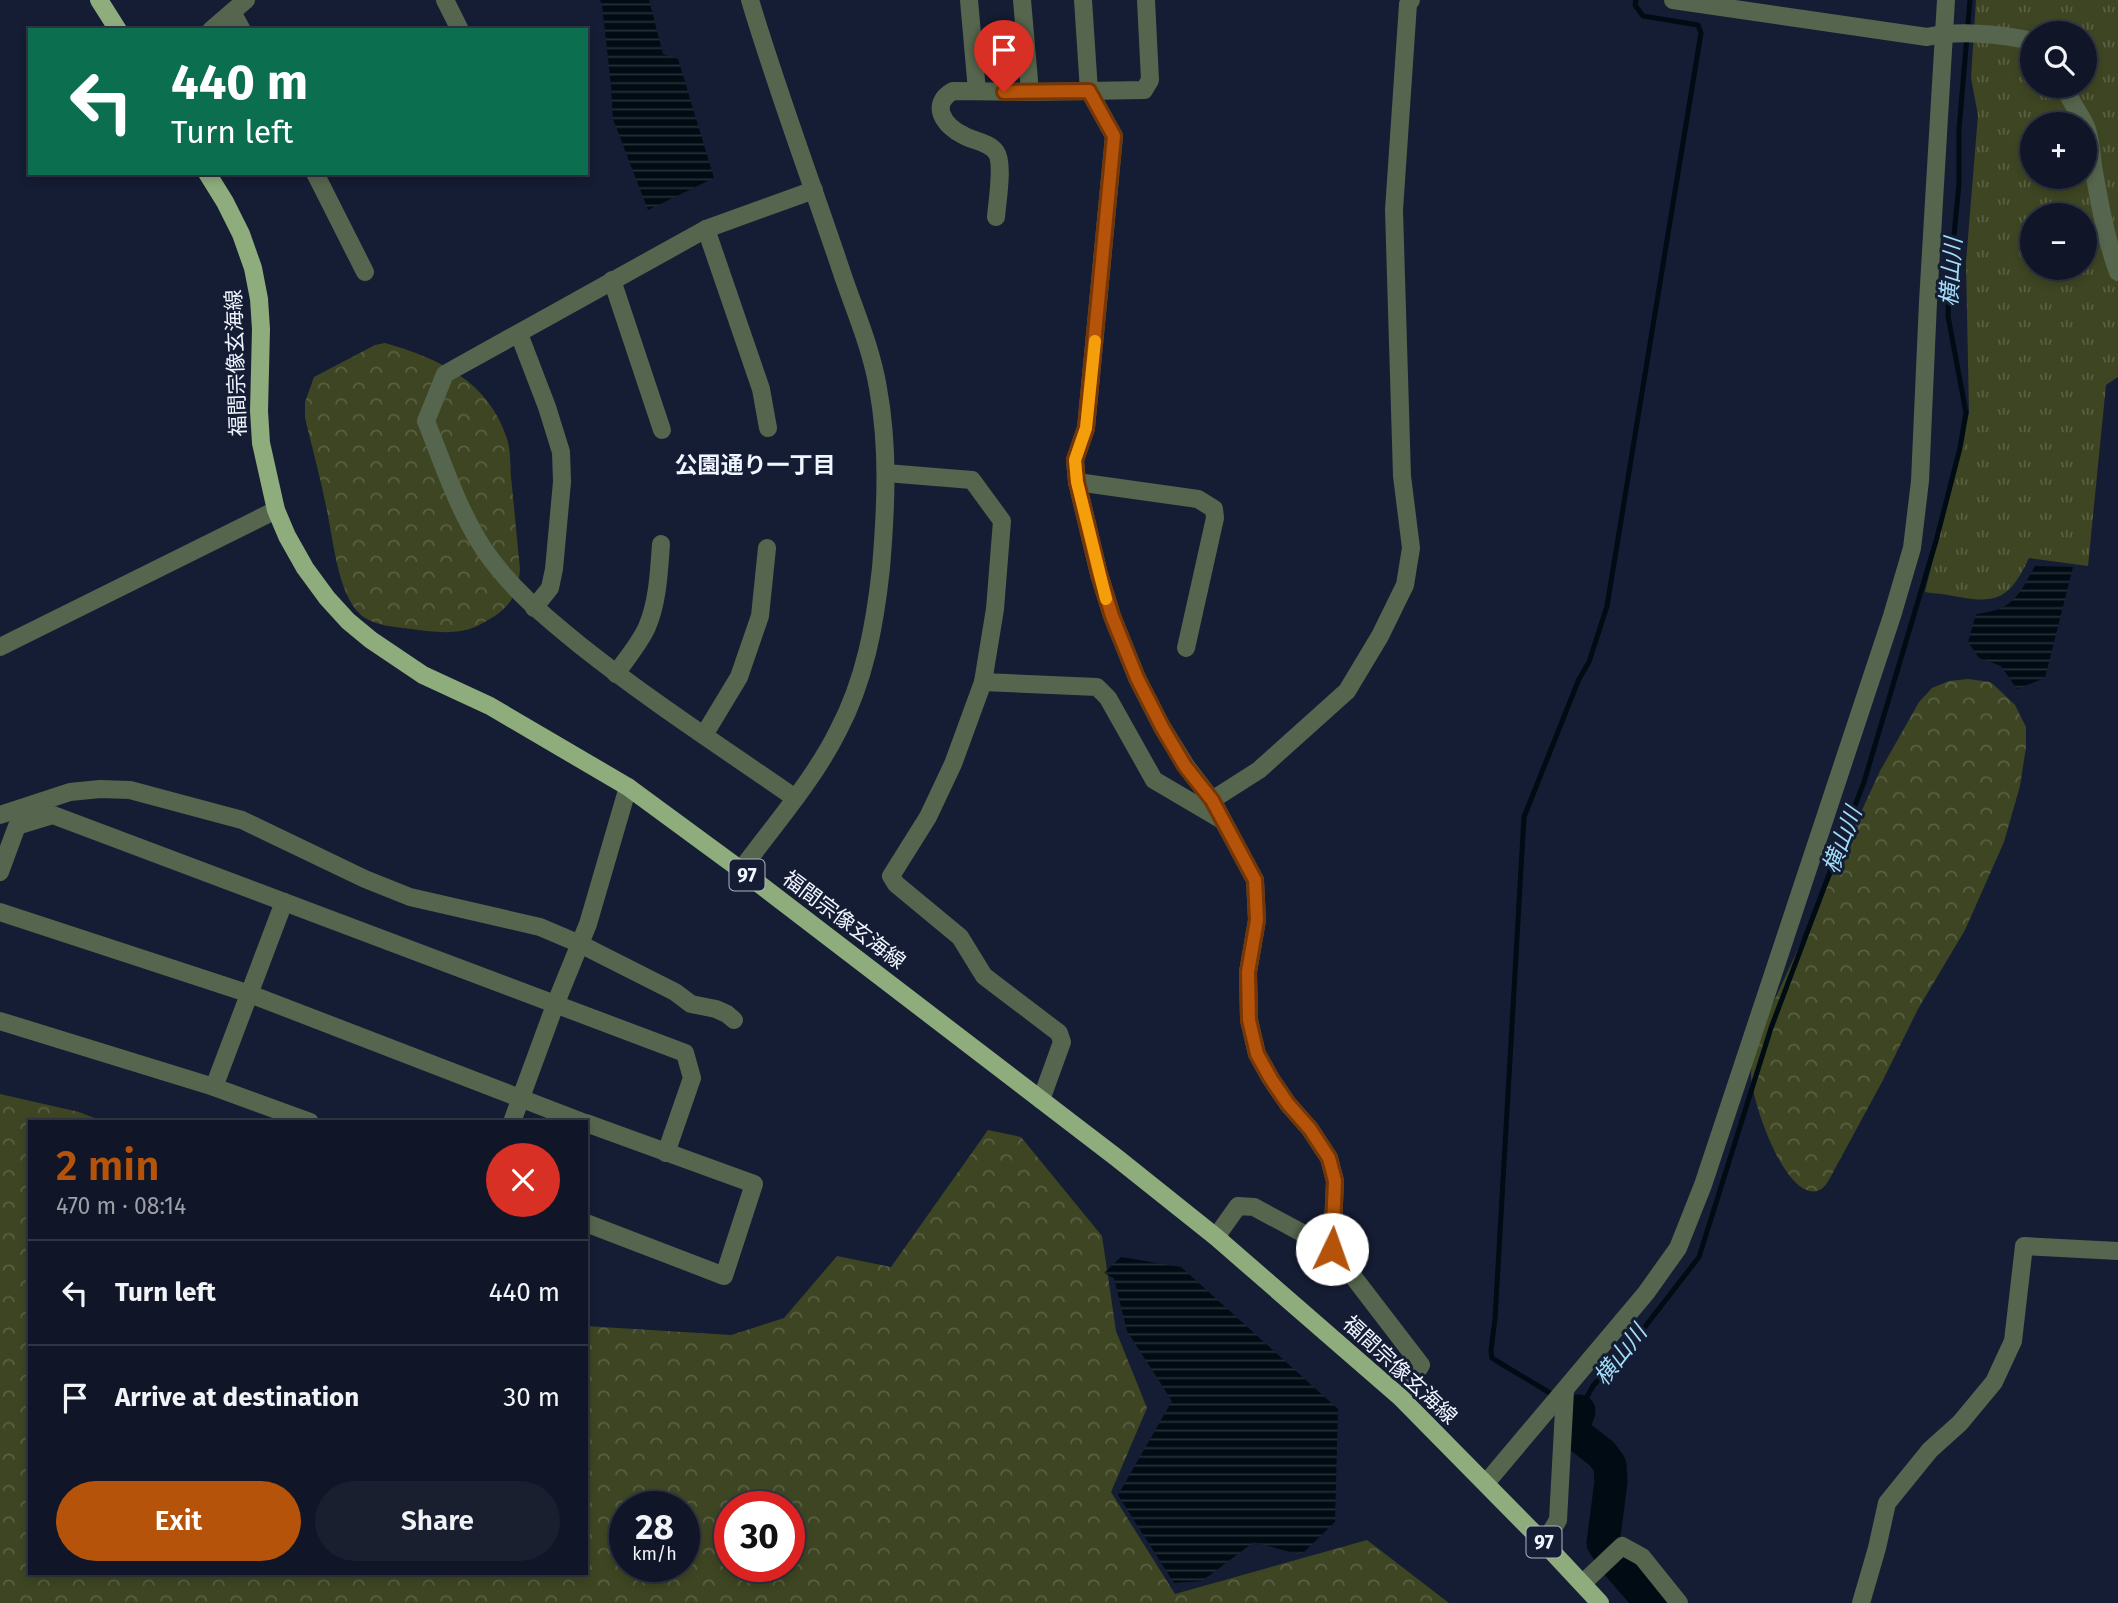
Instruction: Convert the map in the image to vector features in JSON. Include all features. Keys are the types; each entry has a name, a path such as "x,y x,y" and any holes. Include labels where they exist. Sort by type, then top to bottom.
{"main road":[{"path":"100,0 117,28"},
{"name":"福間宗像玄海線","path":"208,175 241,234 253,268 261,329 261,443 276,510 306,568 327,598 348,621 370,640 423,675 490,706 628,788 741,870 1216,1237 1400,1397 1600,1603"}],"street":[{"path":"445,0 459,28"},
{"path":"741,870 795,798 838,732 859,682 873,629 877,601 885,518 886,473 883,418 872,360 750,0"},
{"path":"969,0 977,91"},
{"path":"1022,0 1030,92"},
{"path":"1083,0 1089,91 1114,136 1086,428 1075,460 1077,482 1099,574 1112,616 1137,678 1185,766 1212,800 1255,880 1257,920 1248,972 1249,1020 1257,1054 1282,1095 1310,1129 1329,1158 1335,1181 1332,1249"},
{"path":"996,217 1000,162 997,153 989,146 961,135 942,114 940,105 944,96 953,91 1144,90 1150,80 1146,0"},
{"path":"1212,800 1259,770 1347,691 1380,636 1405,585 1411,548 1402,477 1394,210 1408,4 1411,0"},
{"path":"1673,0 1927,37 1944,33 2020,39"},
{"path":"1486,1483 1646,1293 1678,1248 1703,1185 1892,616 1909,557 1920,481 1946,0"},
{"path":"213,28 239,6"},
{"path":"239,6 242,28"},
{"path":"2070,98 2087,131 2100,208 2118,272"},
{"path":"316,175 365,272"},
{"path":"795,798 616,674 534,608 515,589 484,548 465,515 426,421 444,374 706,229 814,190"},
{"path":"706,229 761,389 768,428"},
{"path":"611,280 662,430"},
{"path":"519,334 561,452 562,482 552,578 550,588 534,608"},
{"path":"886,473 972,480 1002,521 995,609 983,682 953,764 928,817 891,876 896,884 960,937 984,976 1059,1033 1062,1042 1041,1100"},
{"path":"1077,482 1198,499 1214,509 1215,519 1186,648"},
{"path":"0,647 276,510"},
{"path":"616,674 647,629 659,580 662,544"},
{"path":"704,735 744,665 760,616 767,548"},
{"path":"983,682 1097,687 1108,698 1154,780 1222,820"},
{"path":"513,1120 580,944 628,788"},
{"path":"0,814 70,792 130,790 242,820 365,879 410,897 540,927 676,992 691,1004 716,1009 734,1020"},
{"path":"0,872 17,826 53,815 685,1053 692,1078 666,1153"},
{"path":"214,1087 284,902"},
{"path":"0,912 250,994 576,1120"},
{"path":"0,1021 214,1087 305,1120"},
{"path":"588,1124 754,1184 724,1276 588,1224"},
{"path":"1216,1237 1238,1206 1254,1207 1332,1249 1421,1365 1400,1397"},
{"path":"1861,1603 1877,1548 1886,1503 1930,1450 1961,1423 1994,1382 2013,1341 2024,1246 2118,1251"},
{"path":"1544,1543 1558,1520 1565,1391"},
{"path":"1583,1583 1622,1546 1642,1557 1679,1603"}],"green space":[{"path":"1976,0 2118,0 2118,377 2106,385 2088,566 2029,558 2014,584 2006,592 1988,599 1925,592 1969,412 1966,262 1978,115 1971,78"},
{"path":"385,343 424,356 459,375 474,387 499,419 508,443 519,580 512,598 501,611 468,630 436,632 372,622 353,606 341,579 305,418 305,402 314,377 375,345"},
{"path":"1968,679 1990,682 1995,686 2015,705 2026,727 2020,786 2004,842 1965,930 1918,1009 1829,1181 1817,1191 1805,1189 1793,1180 1782,1164 1772,1146 1757,1105 1751,1076 1757,1038 1880,771 1919,702 1932,688 1949,681"},
{"path":"0,1094 79,1112 100,1120 28,1120 28,1575 588,1575 588,1326 731,1335 784,1318 837,1256 891,1267 988,1130 1021,1137 1102,1236 1116,1331 1147,1408 1111,1492 1175,1594 1367,1540 1449,1603 0,1603"}],"shaded area":[{"path":"600,0 649,0 663,54 678,59 714,178 648,210 613,119"},
{"path":"2035,566 2073,567 2045,678 2017,689 2001,666 1979,658 1968,642 1976,614 1998,609 2013,600"},
{"path":"1121,1257 1181,1267 1338,1409 1335,1522 1301,1555 1254,1542 1202,1581 1174,1583 1118,1495 1172,1401 1127,1331 1114,1278 1104,1273"}],"waterway":[{"path":"1555,1396 1492,1358 1491,1350 1524,817 1579,679 1589,662 1607,606 1701,33 1698,25 1643,16 1635,5 1636,0"},
{"name":"横山川","path":"1569,1405 1579,1411 1593,1386 1637,1337 1699,1257 1771,1028 1864,782 1936,541 1960,448 1966,413 1948,316 1970,0"},
{"name":"横山川","path":"1579,1411 1574,1426 1579,1436 1602,1454 1610,1465 1611,1482 1603,1543 1616,1563 1651,1603"}],"slow traffic":[{"path":"1095,341 1086,428 1075,460 1077,482 1106,599"}],"district":[{"name":"公園通り一丁目","path":"755,465"}],"route":[{"path":"1004,92 1089,91 1114,136 1086,428 1075,460 1077,482 1099,574 1112,616 1137,678 1185,766 1212,800 1255,880 1257,920 1248,972 1249,1020 1257,1054 1271,1079 1329,1158 1335,1181 1332,1249"}]}
